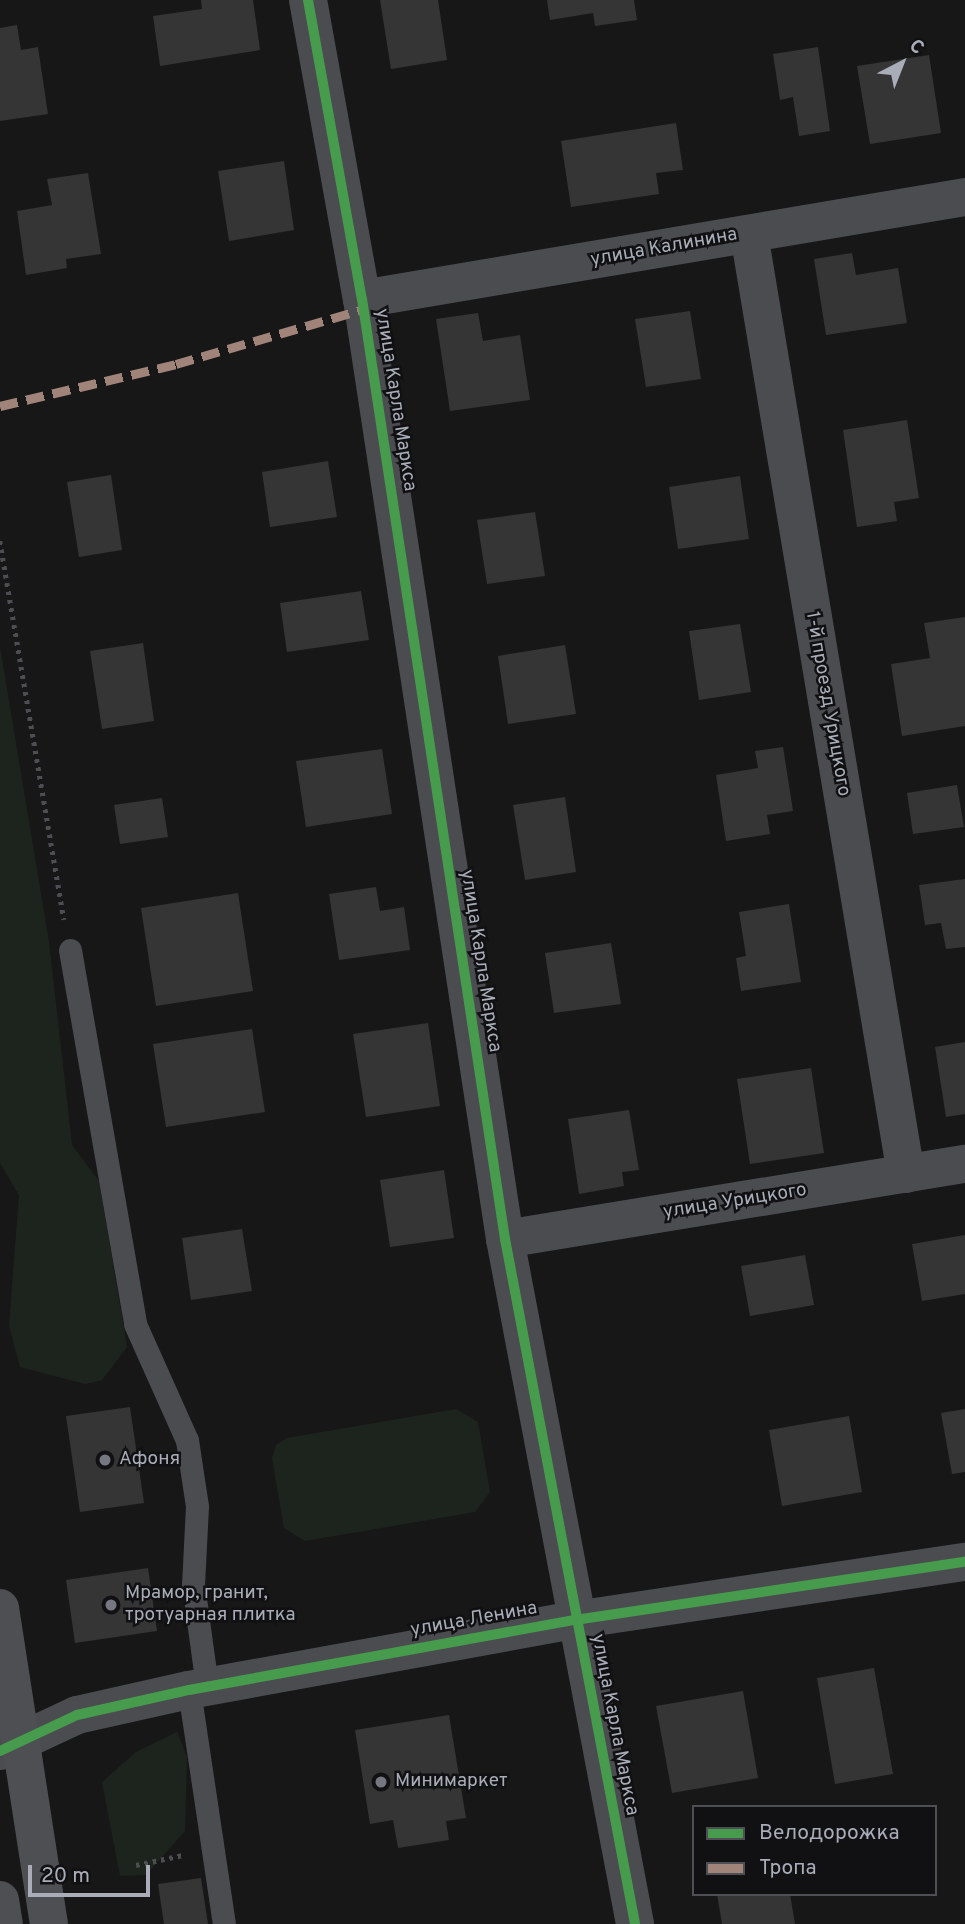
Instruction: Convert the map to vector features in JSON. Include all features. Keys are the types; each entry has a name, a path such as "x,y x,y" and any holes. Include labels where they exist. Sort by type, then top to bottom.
{"main road":[{"path":"0,1608 10,1744 49,1924"},
{"path":"0,1900 4,1924"}],"street":[{"name":"улица Карла Маркса","path":"308,0 362,299 505,1239 575,1620 635,1924"},
{"name":"улица Калинина","path":"362,299 965,197"},
{"name":"1-й проезд Урицкого","path":"749,234 906,1174"},
{"name":"улица Урицкого","path":"505,1239 965,1164"},
{"name":"улица Ленина","path":"10,1744 77,1715 198,1688 575,1620 965,1562"}],"lane":[{"path":"70,950 135,1324 187,1440 197,1506 192,1584 198,1688 213,1849 224,1924"}],"path":[{"path":"0,541 70,950"},
{"path":"136,1865 213,1849"}],"shaded area":[{"path":"0,647 49,942 72,1145 99,1181 127,1347 102,1380 85,1384 20,1367 9,1326 19,1195 0,1163"},
{"path":"456,1409 478,1422 490,1492 475,1512 305,1541 284,1528 272,1458 276,1445 287,1438"},
{"path":"177,1732 187,1757 185,1831 146,1875 120,1876 102,1782 136,1752"}],"building":[{"path":"201,0 253,0 260,50 160,66 153,16 202,9"},
{"path":"380,0 438,0 447,60 391,69"},
{"path":"547,0 634,0 637,20 595,26 593,13 550,20"},
{"path":"17,25 21,50 38,47 48,114 0,121 0,28"},
{"path":"818,47 830,131 799,136 793,97 780,100 773,54"},
{"path":"929,55 941,133 870,144 857,66"},
{"path":"676,123 683,170 656,173 659,194 571,207 561,141"},
{"path":"284,161 294,230 229,241 218,171"},
{"path":"88,173 101,254 66,259 67,268 26,275 17,211 52,205 47,179"},
{"path":"852,253 856,275 898,268 907,323 826,335 814,259"},
{"path":"690,311 701,379 646,387 635,319"},
{"path":"478,313 483,341 520,335 530,400 450,411 436,319"},
{"path":"907,420 919,498 894,502 897,521 857,527 843,430"},
{"path":"328,461 337,517 270,527 262,472"},
{"path":"111,475 122,550 79,557 67,482"},
{"path":"740,476 749,539 678,549 669,487"},
{"path":"535,512 545,576 487,584 477,520"},
{"path":"361,591 369,640 287,652 280,603"},
{"path":"965,617 965,726 902,736 891,664 930,658 924,623"},
{"path":"740,624 751,692 699,700 689,631"},
{"path":"143,643 154,721 102,729 90,651"},
{"path":"565,645 576,714 508,724 498,656"},
{"path":"783,747 793,811 767,815 770,834 726,841 716,775 758,768 755,751"},
{"path":"382,749 392,814 306,827 296,761"},
{"path":"957,785 964,827 913,834 907,793"},
{"path":"565,797 576,872 525,880 513,805"},
{"path":"162,798 168,837 120,844 114,805"},
{"path":"965,879 965,947 946,949 941,923 925,925 919,885"},
{"path":"376,887 380,911 404,907 410,950 339,960 329,894"},
{"path":"238,893 253,991 156,1006 141,908"},
{"path":"789,904 801,982 741,991 736,958 746,956 739,912"},
{"path":"611,943 621,1004 554,1013 545,953"},
{"path":"428,1023 440,1106 366,1117 353,1034"},
{"path":"252,1029 265,1112 166,1127 153,1044"},
{"path":"965,1042 965,1114 946,1117 935,1047"},
{"path":"811,1068 824,1153 750,1164 737,1079"},
{"path":"629,1110 639,1170 622,1172 624,1186 579,1194 568,1119"},
{"path":"444,1170 454,1238 390,1247 380,1180"},
{"path":"242,1229 252,1291 191,1300 182,1238"},
{"path":"965,1235 965,1294 922,1301 912,1244"},
{"path":"805,1255 814,1305 750,1316 741,1266"},
{"name":"Афоня","path":"130,1407 144,1503 80,1512 66,1416"},
{"path":"965,1409 965,1472 952,1474 941,1413"},
{"path":"849,1416 862,1492 782,1506 769,1430"},
{"name":"Мрамор, гранит, тротуарная плитка","path":"148,1568 157,1631 75,1643 66,1580"},
{"path":"874,1668 893,1774 835,1784 817,1678"},
{"path":"743,1691 758,1778 672,1793 656,1706"},
{"path":"449,1715 466,1818 446,1821 449,1840 398,1848 393,1820 370,1824 355,1730"},
{"path":"201,1878 208,1924 164,1924 158,1884"},
{"path":"717,1896 790,1896 795,1924 722,1924"}],"marked path":[{"path":"0,406 176,364 364,309"}],"cycle path":[{"path":"308,0 362,299 505,1239 635,1924"},
{"path":"0,1751 77,1715 189,1690 575,1620 965,1562"}],"place":[{"name":"Афоня","path":"105,1460"},
{"name":"Мрамор, гранит, тротуарная плитка","path":"111,1605"},
{"name":"Минимаркет","path":"381,1782"}]}
